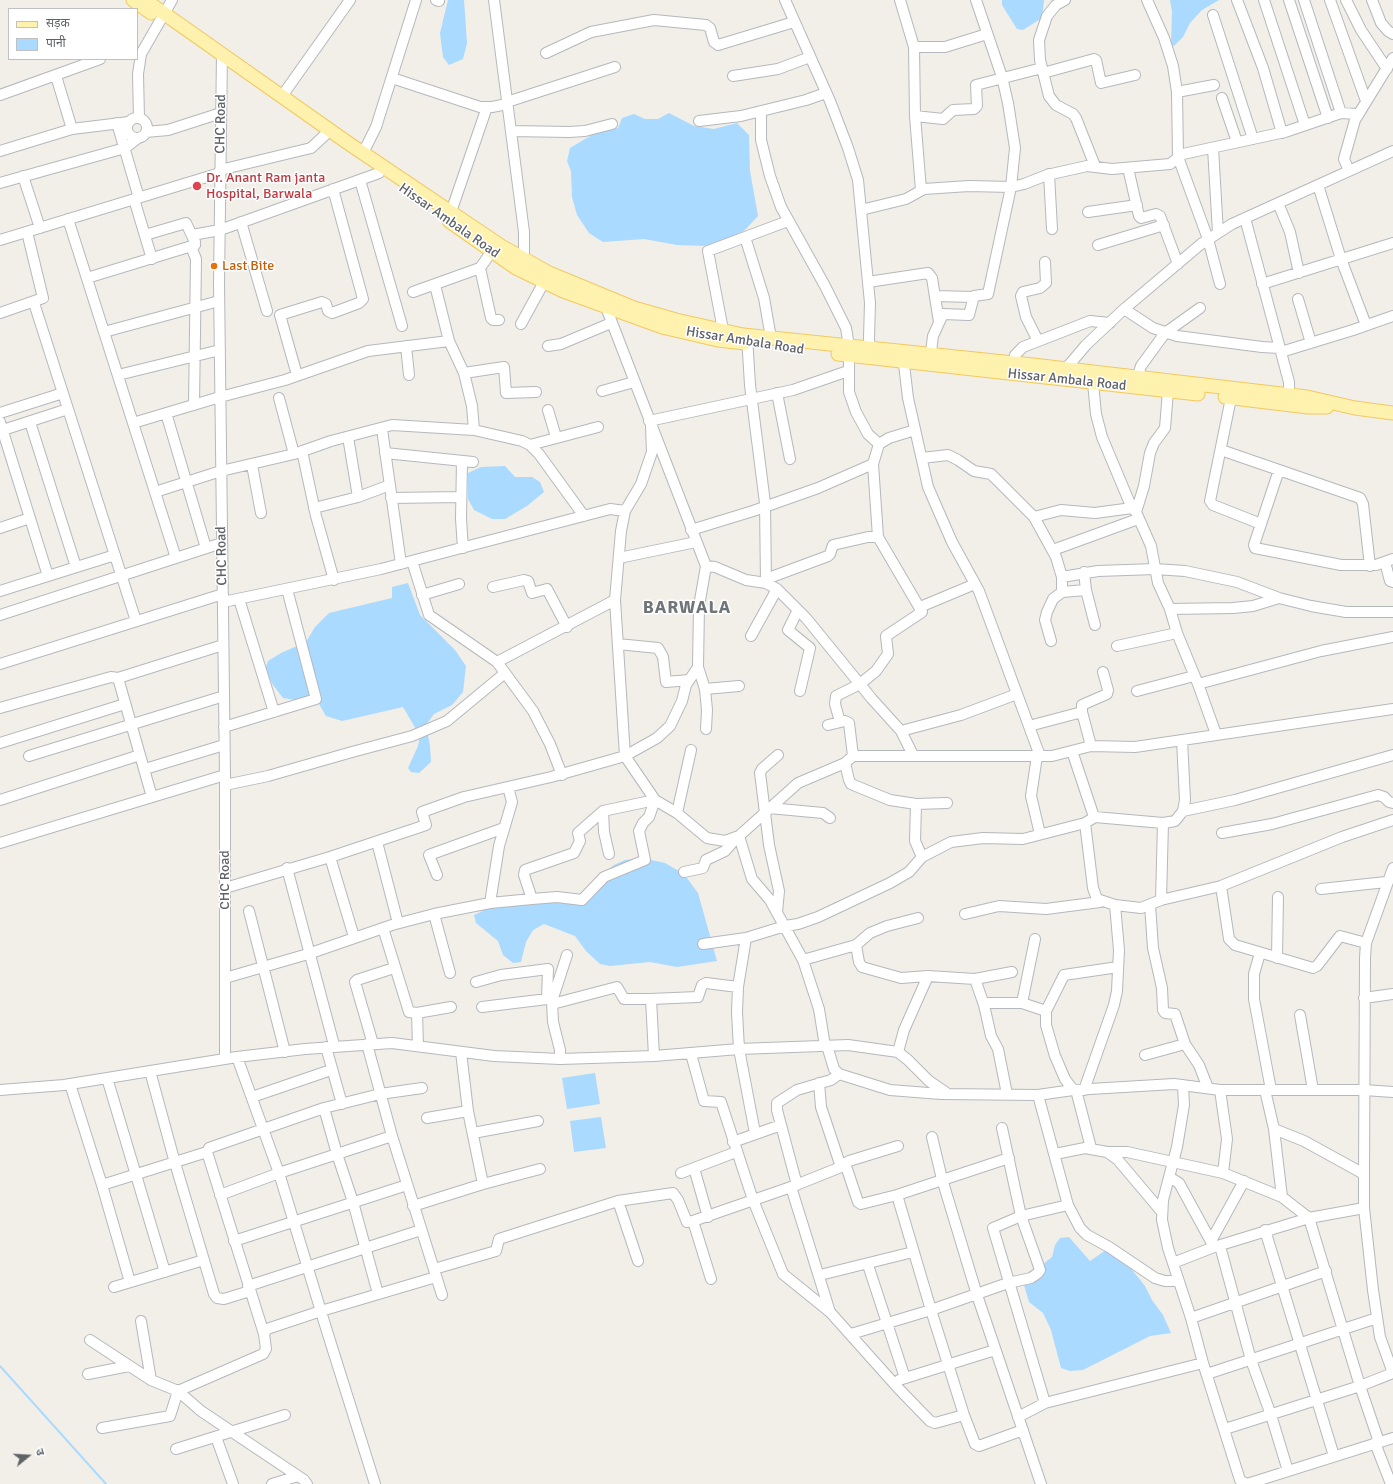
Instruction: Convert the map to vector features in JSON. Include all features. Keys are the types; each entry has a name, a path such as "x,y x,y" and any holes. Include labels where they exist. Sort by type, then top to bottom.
{"main road":[{"name":"Hissar Ambala Road","path":"133,0 162,16 222,58 325,136 516,268 563,291 723,330 747,339 930,360 1055,379 1308,407 1355,408"},
{"name":"Hissar Ambala Road","path":"145,0 162,16"},
{"name":"Hissar Ambala Road","path":"222,58 282,96 363,153 501,246 549,273 604,301 662,327 718,340 771,338 848,351"},
{"name":"Hissar Ambala Road","path":"930,360 1014,363 1307,397 1355,408 1393,413"}],"street":[{"path":"0,183 125,148 143,136 146,132 147,126 140,118 138,74 139,52 172,0"},
{"path":"282,96 350,0"},
{"path":"363,153 376,127 416,0"},
{"path":"494,0 524,232 524,259"},
{"path":"785,0 826,93 848,148 858,180 870,303 870,353"},
{"path":"900,0 914,47 915,116 921,190"},
{"path":"935,296 973,297 988,294 1011,187 1015,148 1002,77 976,0"},
{"path":"1147,0 1164,38 1173,66 1177,92 1178,157 1208,239 1220,284"},
{"path":"1237,0 1263,68 1282,133"},
{"path":"1264,0 1305,125"},
{"path":"1289,0 1328,118"},
{"path":"1304,0 1341,113"},
{"path":"1330,0 1366,100"},
{"path":"1346,0 1361,30 1387,69"},
{"path":"1372,0 1381,23 1393,34"},
{"path":"1062,1 1056,5 1047,16 1039,40 1043,70 1049,96 1056,105 1073,114 1076,118 1095,166"},
{"path":"1213,15 1241,106 1253,139"},
{"path":"546,53 591,32 654,20 706,25 710,28 714,42 718,45 794,22"},
{"path":"914,47 945,47 987,34"},
{"path":"733,76 778,69 810,57"},
{"name":"CHC Road","path":"222,58 219,301 225,780 225,1059"},
{"path":"1349,171 1344,159 1357,114 1393,58"},
{"path":"915,116 943,119 953,110 976,108 976,85 1002,77 1043,70 1091,59 1096,60 1101,82 1135,75"},
{"path":"0,95 97,60"},
{"path":"392,78 474,105 487,107 507,103 615,67"},
{"path":"56,76 72,129"},
{"path":"1177,92 1214,85"},
{"path":"699,121 741,116 806,100 826,93"},
{"path":"1222,98 1237,142"},
{"path":"451,212 487,107"},
{"path":"761,111 760,140 781,207 846,328 848,351 848,392 856,412 868,434 879,444"},
{"path":"146,132 168,130 221,113"},
{"path":"861,210 906,199 921,190 969,186 1011,187 1024,184 1049,174 1081,167 1095,166 1112,169 1170,164 1183,154 1282,133 1341,113 1357,114"},
{"path":"0,151 72,129 129,122 140,118"},
{"path":"129,122 129,133 132,137 138,138"},
{"path":"117,123 125,148 152,259"},
{"path":"511,131 569,132 612,124"},
{"path":"0,240 220,172 303,150 316,144 325,136"},
{"path":"1213,148 1218,233"},
{"path":"1055,379 1066,369 1086,345 1124,309 1208,239 1245,218 1393,151"},
{"path":"1128,168 1140,217 1158,214 1164,224 1178,264"},
{"path":"87,278 152,259 194,240 241,222 379,173"},
{"path":"1049,174 1052,229"},
{"path":"23,176 40,228"},
{"path":"360,180 402,326"},
{"path":"1318,185 1341,259 1366,325"},
{"path":"297,375 280,315 322,302 326,304 328,311 332,313 360,304 363,298 333,189"},
{"path":"1278,203 1290,232 1299,273"},
{"path":"1088,212 1137,204"},
{"path":"1245,218 1289,382 1290,395"},
{"path":"68,219 176,558"},
{"path":"723,330 708,253 710,250 788,220"},
{"path":"241,222 267,311"},
{"path":"145,235 184,223 188,224 194,240 192,249 196,259 194,405"},
{"path":"1098,245 1164,224"},
{"path":"0,313 34,303 41,300 43,296 27,232"},
{"path":"745,237 764,298 771,338"},
{"path":"1262,284 1393,243"},
{"path":"413,292 480,268 492,251"},
{"path":"1038,341 1026,317 1021,296 1023,292 1040,288 1046,283 1045,262"},
{"path":"480,268 490,318 493,320 499,320"},
{"path":"868,282 928,273 932,278 939,322"},
{"path":"521,324 544,282"},
{"path":"435,285 449,341 464,373 472,406 474,430"},
{"path":"930,360 933,336 943,314 969,315 973,297"},
{"path":"1298,298 1311,343"},
{"path":"104,332 219,301"},
{"path":"604,301 611,323 706,566 699,606 698,667 705,689 707,710 706,729"},
{"path":"34,303 136,621"},
{"path":"1137,378 1140,366 1165,333 1200,308"},
{"path":"1124,309 1153,328 1165,333 1280,350 1311,343 1393,316"},
{"path":"1014,363 1015,356 1023,346 1090,321 1110,323"},
{"path":"548,346 562,344 611,323"},
{"path":"747,339 752,398 765,506 766,581"},
{"path":"133,423 297,375 368,351 449,341"},
{"path":"406,346 408,375"},
{"path":"118,375 220,350"},
{"path":"903,357 908,398 931,494 952,542 979,591 1029,726 1038,756 1031,796 1040,834"},
{"path":"464,373 504,367 506,393 536,392"},
{"path":"650,423 777,393 848,371"},
{"path":"602,391 634,382"},
{"path":"1093,383 1096,414 1102,437 1152,549 1158,583 1170,610 1177,633 1216,734"},
{"path":"1053,550 1136,513 1144,486 1150,453 1154,443 1165,428 1168,391"},
{"path":"0,413 62,393"},
{"path":"777,393 790,459"},
{"path":"279,398 298,452 334,580"},
{"path":"1231,398 1210,501 1211,504 1261,524"},
{"path":"48,576 1,426 30,422 68,409"},
{"path":"548,410 556,437"},
{"path":"166,413 206,548"},
{"path":"30,422 76,567"},
{"path":"650,423 652,452 641,484 625,511 621,531 615,600 625,756 655,800 676,813 707,838 725,841 737,837"},
{"path":"155,492 221,471 252,465 348,437 392,426 474,430 522,441 530,445 539,454 584,516"},
{"path":"530,445 598,427"},
{"path":"382,429 401,564"},
{"path":"840,722 835,704 836,696 860,684 876,671 888,654 886,636 921,613 920,607 893,565 878,537 873,464 879,444 889,438 915,430"},
{"path":"348,437 358,497"},
{"path":"1221,450 1360,498 1363,504 1370,566"},
{"path":"385,454 473,462"},
{"path":"922,458 948,455 974,471 990,474 1034,517 1053,550 1062,576 1062,592"},
{"path":"462,461 461,519 463,548"},
{"path":"691,530 818,488 873,464"},
{"path":"252,465 261,513"},
{"path":"1279,470 1254,545 1256,548 1341,565 1370,566 1389,560 1390,581 1393,582"},
{"path":"314,508 358,497 390,486"},
{"path":"392,498 461,497"},
{"path":"0,664 136,621 223,598 239,599 334,580 610,509 625,511"},
{"path":"1034,517 1061,510 1136,513"},
{"path":"0,528 30,518"},
{"path":"706,566 715,566 746,580 766,581 828,556 833,545 868,537 878,537"},
{"path":"619,558 696,542"},
{"path":"0,614 222,543"},
{"path":"0,591 115,555"},
{"path":"412,561 429,615 497,662 533,711 550,744 562,775"},
{"path":"1062,576 1084,572 1155,569 1185,571 1237,582 1279,598 1346,612 1393,612"},
{"path":"1084,572 1086,590 1095,624"},
{"path":"493,587 524,580 528,581 532,593 547,589 567,627"},
{"path":"766,581 777,589 798,610 900,731 913,755"},
{"path":"422,595 459,584"},
{"path":"920,607 975,584"},
{"path":"224,726 315,700 316,697 287,589"},
{"path":"750,636 777,589"},
{"path":"1052,641 1046,625 1046,615 1053,599 1062,592 1086,590"},
{"path":"1170,610 1252,606 1279,598"},
{"path":"239,599 274,712"},
{"path":"497,662 567,627 615,600"},
{"path":"798,610 788,630 810,648 800,691"},
{"path":"1117,646 1177,633"},
{"path":"1137,691 1196,680 1320,651 1359,645 1393,637"},
{"path":"618,644 658,648 663,657 666,682 689,680"},
{"path":"0,708 111,677 118,678 223,646"},
{"path":"225,888 287,868 330,857 426,825 422,812 464,797 562,775 625,756 657,738 670,726 682,701 685,687 698,667"},
{"path":"1091,746 1082,712 1083,703 1103,697 1106,694 1108,690 1103,672"},
{"path":"0,843 152,796 225,780 268,776 424,732 448,721 505,673"},
{"path":"118,678 152,796"},
{"path":"705,689 739,686"},
{"path":"900,731 961,715 1017,694"},
{"path":"29,756 224,696"},
{"path":"0,743 125,704"},
{"path":"684,872 702,868 706,860 725,850 767,809 798,783 845,763 853,756 1052,756 1091,746 1134,747 1393,709"},
{"path":"1029,726 1082,712"},
{"path":"828,725 845,721 850,724 853,756"},
{"path":"703,944 746,938 818,917 880,888 909,872 922,857 951,842 984,838 1022,839 1085,823 1094,817 1163,824 1175,822 1183,811 1185,800 1182,740"},
{"path":"144,769 224,745"},
{"path":"676,813 691,750"},
{"path":"1072,751 1094,817"},
{"path":"777,912 779,891 769,845 767,809 760,771 778,755"},
{"path":"1183,811 1242,798 1393,755"},
{"path":"0,800 140,756"},
{"path":"845,763 851,784 895,802 916,804 947,803"},
{"path":"490,903 499,846 512,802 508,787"},
{"path":"1222,833 1272,824 1378,795 1384,797 1393,804"},
{"path":"532,899 524,871 574,853 580,841 578,833 603,811 655,800"},
{"path":"225,978 308,954 398,923 434,914 490,903 532,899 557,897 582,900 604,877 645,860 639,831 649,817 655,800"},
{"path":"916,804 915,841 922,857"},
{"path":"767,809 823,813 830,818"},
{"path":"603,811 604,832 609,854"},
{"path":"965,914 999,906 1046,908 1100,902 1141,908 1161,900 1221,886 1342,837 1393,820"},
{"path":"1085,823 1094,892 1100,902"},
{"path":"1161,900 1163,824"},
{"path":"437,875 429,855 504,828"},
{"path":"737,837 752,879 770,900 803,960 818,1005 825,1046 828,1049 834,1069 839,1074 890,1090 948,1094 1038,1095 1078,1090 1174,1084 1220,1090 1364,1090 1393,1092"},
{"path":"377,842 398,923"},
{"path":"330,857 354,937"},
{"path":"287,868 330,1046 331,1070 342,1104"},
{"path":"1225,1429 1360,1386 1393,1373 1380,1337 1364,1208 1364,998 1366,943 1386,882 1393,868"},
{"path":"1321,889 1386,882"},
{"path":"1221,886 1231,942 1260,953 1313,968 1340,936 1366,943"},
{"path":"1277,958 1278,897"},
{"path":"1091,1148 1078,1090 1114,1005 1118,967 1118,932 1115,905"},
{"path":"1150,905 1153,948 1162,988 1163,1010 1165,1013 1175,1014 1185,1044 1199,1065 1208,1088"},
{"path":"249,911 285,1052"},
{"path":"434,914 450,973"},
{"path":"803,960 856,945 870,933 887,926 918,918"},
{"path":"383,928 407,1010 417,1013 451,1007"},
{"path":"746,938 738,987 739,1049 755,1133"},
{"path":"1022,1003 1035,939"},
{"path":"856,945 858,962 862,967 900,978 928,976 950,979 975,979 1012,972"},
{"path":"1260,953 1254,974 1254,999 1274,1129 1282,1197"},
{"path":"549,1000 567,955"},
{"path":"1078,1090 1065,1079 1055,1056 1046,1025 1046,1011 1066,974 1118,967"},
{"path":"394,968 357,980 355,982 380,1094 413,1206 442,1295"},
{"path":"476,982 502,975 548,968 549,1000 559,1044 560,1059"},
{"path":"898,1052 904,1030 928,976"},
{"path":"975,979 984,1003 991,1036 998,1049 1007,1094"},
{"path":"482,1007 549,1000 556,1003 616,987 619,989 624,999 650,999 698,997 702,985 706,983 738,987"},
{"path":"1364,998 1393,994"},
{"path":"650,999 654,1056"},
{"path":"984,1003 1022,1003 1046,1011"},
{"path":"417,1013 418,1046"},
{"path":"1300,1015 1312,1090"},
{"path":"0,1090 70,1084 237,1057 330,1046 392,1043 494,1056 560,1059 654,1056 739,1049 848,1045 898,1052 908,1060 929,1082 948,1094"},
{"path":"1145,1055 1185,1044"},
{"path":"461,1052 468,1111 483,1184"},
{"path":"691,1054 702,1099 705,1102 720,1101 753,1200 782,1272 830,1312 893,1383 932,1422 964,1415"},
{"path":"237,1057 279,1173 307,1267 376,1484"},
{"path":"252,1097 331,1070"},
{"path":"150,1071 175,1163 217,1298 224,1299 249,1288 307,1267 421,1230"},
{"path":"830,1312 794,1186 776,1106 778,1101 797,1090 831,1080 839,1074"},
{"path":"107,1078 165,1272"},
{"path":"819,1083 821,1107 859,1204 897,1195 1009,1158"},
{"path":"70,1084 102,1185 130,1282"},
{"path":"1183,1085 1184,1105 1173,1162 1161,1211 1164,1236 1191,1318 1203,1363 1240,1480 1246,1484 1393,1438"},
{"path":"102,1185 207,1152 213,1145 264,1130 324,1108 380,1094 422,1088"},
{"path":"1220,1090 1227,1139 1223,1173"},
{"path":"1038,1095 1068,1204 1080,1228 1087,1235 1156,1278 1165,1281 1178,1281"},
{"path":"324,1108 353,1202 378,1294"},
{"path":"427,1118 468,1111"},
{"path":"473,1133 538,1121"},
{"path":"682,1173 735,1147 755,1133 781,1125"},
{"path":"851,1334 931,1310 1008,1283 1031,1278 1040,1271 1021,1216 1002,1128"},
{"path":"1274,1129 1304,1141 1364,1174"},
{"path":"220,1195 279,1173 392,1136"},
{"path":"932,1137 942,1179 994,1350 1041,1484"},
{"path":"264,1334 267,1329 378,1294 496,1251 499,1239 618,1201 673,1193 678,1200 687,1222 694,1221 794,1186 843,1165 898,1146"},
{"path":"1055,1154 1074,1149 1091,1148 1107,1152 1127,1152 1223,1173 1282,1197 1309,1218 1326,1271 1342,1330 1391,1484"},
{"path":"102,1428 170,1416 178,1391 263,1354 266,1349 264,1334 207,1152"},
{"path":"1107,1152 1118,1160 1161,1211"},
{"path":"694,1168 708,1217"},
{"path":"413,1206 483,1184 540,1170"},
{"path":"1169,1177 1176,1180 1180,1184 1215,1245 1288,1471"},
{"path":"1215,1245 1244,1181"},
{"path":"234,1241 407,1185"},
{"path":"897,1195 913,1252 964,1415 977,1446 1023,1430"},
{"path":"618,1201 638,1261"},
{"path":"1045,1403 1008,1283 993,1228 1021,1216 1068,1204"},
{"path":"1173,1263 1215,1245 1265,1230 1309,1218 1364,1208"},
{"path":"694,1221 711,1279"},
{"path":"1265,1230 1334,1456"},
{"path":"820,1275 868,1265 913,1252"},
{"path":"114,1287 204,1260"},
{"path":"868,1265 905,1378"},
{"path":"1191,1318 1326,1271"},
{"path":"1207,1374 1251,1360 1299,1342 1377,1318"},
{"path":"142,1321 151,1380"},
{"path":"90,1340 151,1380 178,1391 201,1411 298,1476 307,1484"},
{"path":"893,1383 994,1350"},
{"path":"1018,1416 1045,1403 1203,1363"},
{"path":"88,1374 129,1366"},
{"path":"176,1449 285,1414"},
{"path":"216,1437 232,1484"},
{"path":"272,1484 298,1476"}],"water":[{"path":"448,0 464,0 467,43 463,59 449,65 443,57 440,33"},
{"path":"1002,0 1044,0 1042,18 1023,30 1017,29 1002,5"},
{"path":"1170,0 1219,0 1202,10 1190,23 1183,37 1174,46 1171,45 1172,11"},
{"path":"669,113 694,126 714,129 737,123 749,135 750,171 758,216 745,230 725,241 707,246 677,245 644,239 603,242 589,233 577,215 572,197 571,171 567,161 570,148 597,132 618,128 622,118 634,114 645,119 658,119"},
{"path":"505,466 515,477 532,477 540,482 544,492 527,506 505,519 492,519 474,510 468,499 468,473 481,467"},
{"path":"408,583 420,615 455,650 466,666 463,692 452,705 434,714 426,725 431,762 419,773 411,772 408,768 418,746 420,736 403,707 342,721 326,716 319,704 283,698 273,685 265,670 268,661 281,653 306,642 315,627 329,613 392,598 392,587"},
{"path":"642,858 665,863 684,874 698,893 717,961 677,967 650,962 610,966 600,964 586,951 575,936 544,924 533,930 526,942 521,962 513,963 503,955 498,941 476,923 474,915 491,907 579,895 592,887 604,873 614,865 625,860"},
{"path":"595,1073 600,1104 567,1109 562,1078"},
{"path":"601,1117 606,1148 574,1152 570,1121"},
{"path":"1069,1237 1090,1261 1106,1250 1129,1266 1145,1286 1152,1300 1163,1315 1171,1333 1150,1336 1083,1370 1070,1371 1061,1368 1051,1330 1043,1313 1029,1302 1024,1285 1025,1274 1042,1265 1052,1257 1055,1245 1060,1238"}],"waterway":[{"path":"0,1366 106,1484"}],"place":[{"name":"Dr. Anant Ram janta Hospital, Barwala","path":"197,186"},
{"name":"Last Bite","path":"214,266"}],"district":[{"name":"BARWALA","path":"687,608"}]}
